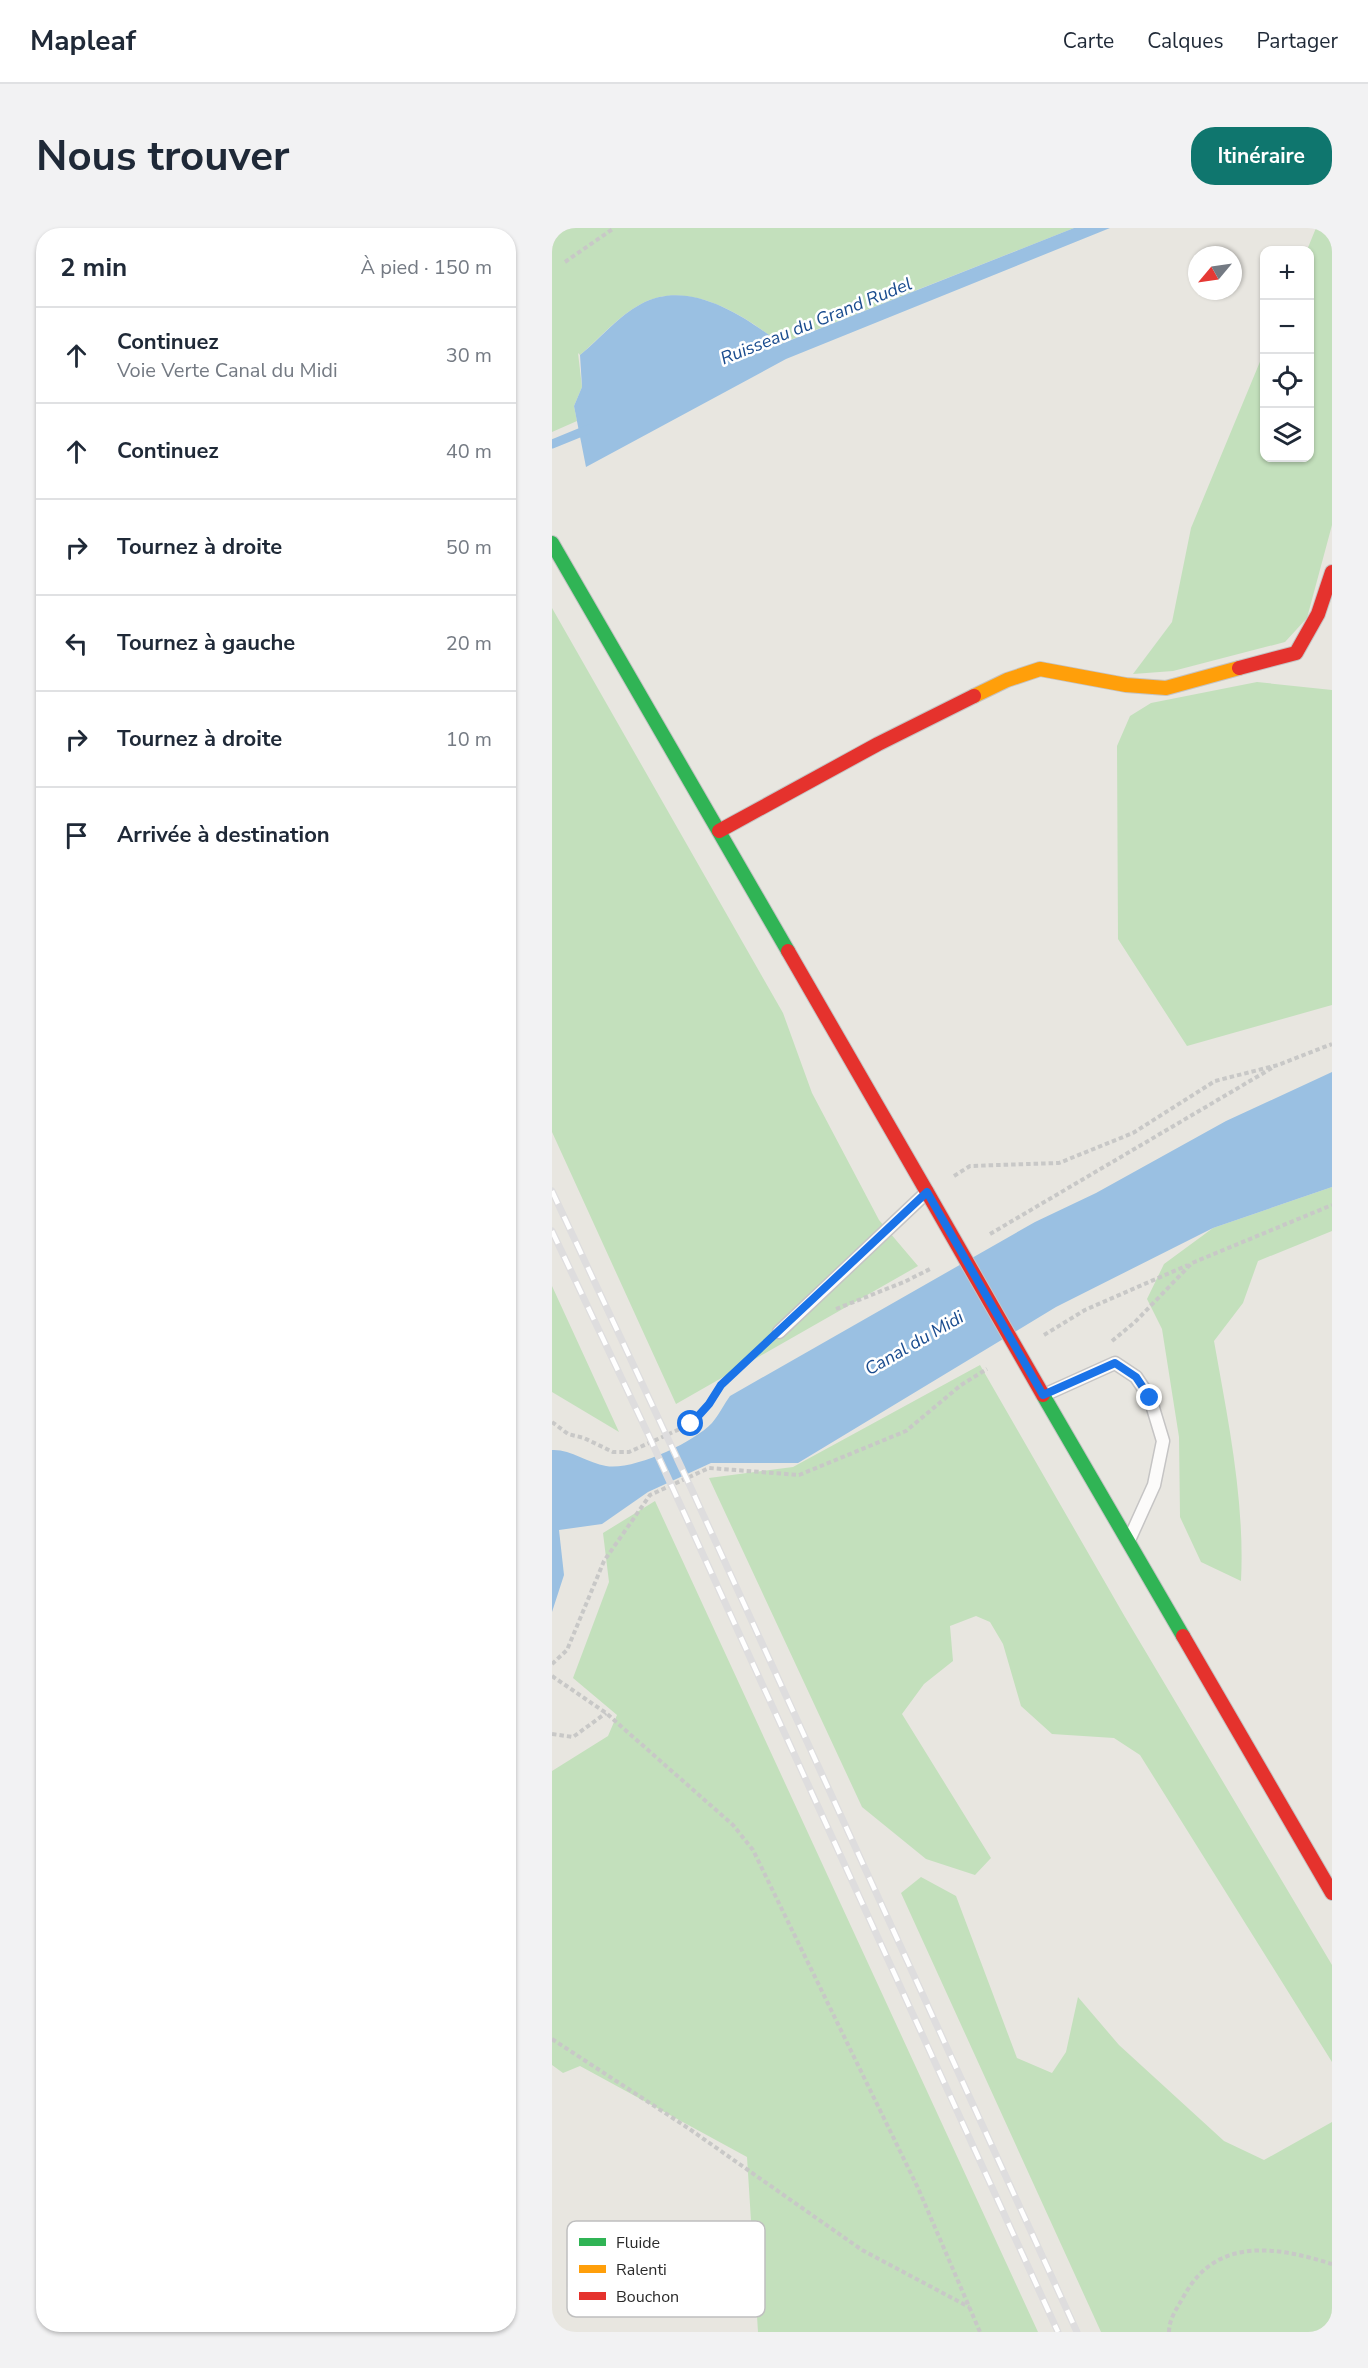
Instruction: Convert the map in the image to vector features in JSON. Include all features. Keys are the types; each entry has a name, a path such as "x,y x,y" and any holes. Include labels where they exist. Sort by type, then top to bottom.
{"main road":[{"path":"552,543 1332,1893"},
{"path":"719,831 878,744 1007,680 1040,669 1126,685 1166,688 1296,653 1318,614 1332,572"}],"lane":[{"path":"779,1332 927,1192"},
{"path":"1043,1395 1115,1363 1136,1377 1150,1398 1163,1441 1154,1485 1128,1542"}],"path":[{"path":"565,262 614,228"},
{"path":"927,1192 970,1166 1059,1163 1133,1133 1215,1081 1278,1065 1332,1044"},
{"path":"990,1234 1278,1065"},
{"path":"1044,1335 1085,1310 1332,1205"},
{"path":"1107,1344 1135,1322 1191,1263"},
{"path":"831,1311 904,1282 930,1269"},
{"path":"552,1422 568,1434 584,1438 613,1452 629,1452 691,1424 709,1404 721,1385 779,1332"},
{"path":"552,1664 567,1650 604,1561 650,1495 709,1468 799,1475 906,1431 961,1385 987,1369"},
{"path":"552,1676 606,1713 733,1825 753,1850 918,2188 980,2332"},
{"path":"552,1734 573,1737 606,1713"},
{"path":"552,2039 688,2128 862,2250 970,2307"},
{"path":"1169,2332 1169,2322 1195,2277 1222,2258 1264,2248 1297,2253 1332,2264"}],"green space":[{"path":"552,228 1074,228 780,344 733,312 696,298 659,297 641,304 617,321 580,355 578,353 582,387 574,406 577,421 552,432"},
{"path":"1316,228 1332,228 1332,525 1307,618 1285,642 1173,671 1133,674 1172,622 1191,528 1260,362 1260,462 1314,462 1314,246 1309,246"},
{"path":"552,608 783,1013 812,1093 879,1220 918,1266 676,1404 552,1132"},
{"path":"1257,682 1332,690 1332,1005 1187,1046 1118,939 1117,746 1130,716 1151,703"},
{"path":"1332,1187 1332,1231 1258,1261 1243,1303 1214,1341 1238,1491 1242,1551 1241,1581 1201,1562 1180,1517 1179,1437 1162,1329 1147,1299 1164,1264 1213,1228"},
{"path":"552,1286 619,1432 552,1392"},
{"path":"980,1365 1125,1617 1332,1965 1332,2062 1140,1755 1114,1738 1052,1734 1021,1706 1003,1644 990,1622 976,1616 950,1626 953,1661 924,1684 902,1714 991,1858 975,1875 926,1859 862,1807 709,1478 793,1467"},
{"path":"655,1501 1038,2332 758,2332 757,2317 765,2317 765,2221 751,2221 747,2157 580,2066 563,2073 552,2065 552,1771 608,1736 617,1715 573,1678 609,1582 603,1533"},
{"path":"921,1877 956,1896 1017,2058 1052,2073 1066,2052 1078,1997 1119,2045 1224,2141 1264,2160 1332,2122 1332,2332 1101,2332 901,1893"}],"water":[{"path":"1074,228 1110,228 786,359 586,467 574,406 582,387 580,355 617,321 641,304 659,297 678,295 697,298 733,312 781,344"},
{"name":"Canal du Midi","path":"1332,1072 1332,1187 1213,1228 1056,1307 798,1463 711,1463 648,1492 602,1524 559,1530 564,1575 552,1612 552,1450 566,1452 606,1466 617,1466 646,1460 677,1447 712,1423 730,1396 1035,1222 1096,1193 1226,1121"}],"waterway":[{"name":"Ruisseau du Grand Rudel","path":"552,444 589,429"}],"railway":[{"path":"552,1191 691,1488 1077,2332"},
{"path":"552,1231 648,1434 1058,2332"}],"traffic: fast":[{"path":"552,543 788,951"},
{"path":"1043,1395 1183,1636"}],"traffic: slow":[{"path":"974,696 1007,680 1040,669 1126,685 1166,688 1239,668"}],"traffic: jam":[{"path":"1239,668 1296,653 1318,614 1332,572"},
{"path":"719,831 878,744 974,696"},
{"path":"788,951 927,1192"},
{"path":"927,1192 1043,1395"},
{"path":"1183,1636 1332,1893"}],"route":[{"path":"691,1424 709,1404 721,1385 927,1192 1043,1395 1115,1363 1136,1377 1150,1398"}]}
